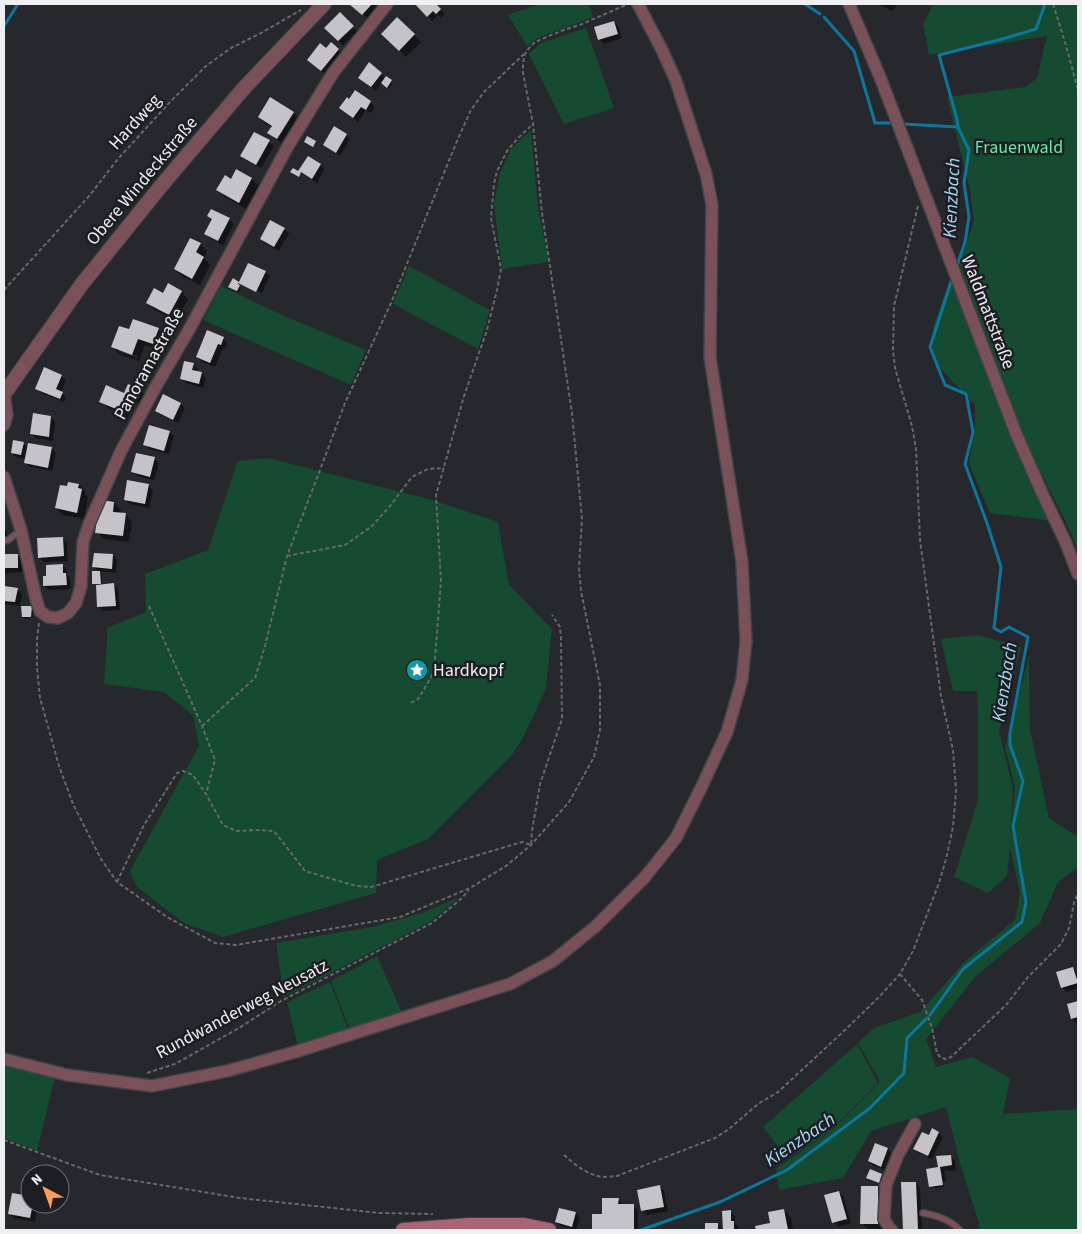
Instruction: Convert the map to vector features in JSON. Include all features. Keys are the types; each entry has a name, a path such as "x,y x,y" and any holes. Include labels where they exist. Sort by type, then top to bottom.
{"main road":[{"path":"403,1230 469,1225 524,1225 549,1230"}],"street":[{"name":"Obere Windeckstraße","path":"4,393 82,284 161,186 244,88 324,4"},
{"name":"Panoramastraße","path":"4,477 21,530 40,611 48,617 58,618 68,612 76,603 81,586 83,542 120,451 190,328 288,146 333,72 387,4"},
{"path":"4,1059 67,1075 152,1086 227,1071 295,1052 510,984 553,960 596,926 644,877 676,838 727,732 740,688 746,641 744,596 742,562 710,357 712,205 706,174 676,81 638,4"},
{"name":"Waldmattstraße","path":"849,4 880,77 1017,436 1078,574"},
{"path":"4,393 7,415 4,425"},
{"path":"892,1230 884,1219 886,1185 898,1155 915,1124"}],"lane":[{"path":"4,541 21,530"},
{"path":"923,1213 940,1217 953,1223 960,1230"}],"path":[{"path":"202,726 255,678 265,646 287,556 345,403 391,303 471,110 484,92 536,42 628,4"},
{"path":"1053,4 1078,90"},
{"name":"Hardweg","path":"4,290 90,195 117,160 206,66 231,48 263,32 303,8"},
{"path":"37,639 40,698 59,766 73,804 101,859 117,882 167,917 216,943 236,945 400,917 470,888 506,866 531,845 569,802 594,757 600,730 600,685 581,591 579,568 582,519 572,413 542,213 533,124 523,74 525,54"},
{"path":"411,703 419,698 434,672 441,581 436,495 464,396 486,330 501,269 491,218 494,184 507,151 533,124"},
{"path":"564,1155 583,1170 593,1174 604,1177 617,1176 715,1138 729,1129 758,1104 778,1092 845,1030 900,974 913,950 939,883 953,827 956,790 953,750 941,696 920,540 916,449 909,416 895,368 893,350 894,306 922,188"},
{"path":"287,556 345,545 372,526 412,478 428,469 444,468"},
{"path":"149,606 215,760 206,794"},
{"path":"531,845 540,784 562,719 560,628 552,616"},
{"path":"117,882 144,825 177,773 183,771 193,775 223,825 236,831 274,831 305,871 356,886 371,887 522,842 531,845"},
{"name":"Rundwanderweg Neusatz","path":"142,1075 175,1064 281,1002 432,923 461,899 470,888"},
{"path":"900,974 922,1000 932,1028 937,1053 941,1058 951,1057 1006,1006 1028,977 1061,944 1069,928 1078,893"},
{"path":"4,1140 100,1175 240,1198 380,1213 438,1214"}],"green space":[{"path":"539,4 589,4 593,17 536,39 527,46 508,15"},
{"name":"Frauenwald","path":"933,4 1078,4 1078,550 1029,449 959,263 974,221 970,190 947,97 1025,87 1037,78 1047,36 929,55 923,24"},
{"path":"586,28 614,108 564,124 529,54 541,43"},
{"path":"531,130 538,207 549,262 502,269 494,204 500,173 511,149"},
{"path":"409,266 490,310 478,349 393,304"},
{"path":"952,273 1052,521 990,513 969,464 975,422 975,404 932,359 933,327"},
{"path":"221,286 282,315 366,350 351,385 203,320"},
{"path":"268,458 436,501 498,522 509,585 552,629 546,688 524,736 512,755 428,839 377,860 376,893 223,937 184,923 137,887 130,871 199,746 193,715 163,692 104,684 107,628 146,612 145,574 208,550 238,461"},
{"path":"978,635 1021,647 999,731 1013,788 1010,845 1015,787 1005,748 1030,652 1030,730 1049,818 1078,837 1078,867 1058,882 1040,923 975,977 926,1039 936,1067 972,1057 1010,1078 1003,1114 1078,1109 1078,1230 979,1230 979,1223 960,1163 946,1107 871,1131 843,1178 779,1190 776,1168 829,1133 879,1083 879,1079 858,1043 874,1028 920,1012 965,961 1015,920 1020,894 1010,847 1007,876 988,893 954,877 978,800 977,691 953,691 941,639"},
{"path":"460,897 430,922 284,997 276,943 372,927 422,913"},
{"path":"377,956 403,1015 351,1032 331,981"},
{"path":"330,982 349,1032 298,1046 287,1002"},
{"path":"857,1044 878,1083 828,1133 787,1159 763,1127"},
{"path":"6,1064 55,1077 37,1151 4,1138 4,1073"}],"building":[{"path":"349,4 372,4 362,15"},
{"path":"415,4 436,4 441,9 436,14 433,11 427,17"},
{"path":"340,12 354,26 338,41 324,28"},
{"path":"397,17 415,34 399,51 381,34"},
{"path":"614,21 618,34 598,40 594,27"},
{"path":"331,42 339,49 321,71 307,60 320,43 326,48"},
{"path":"369,62 382,73 371,87 358,78"},
{"path":"386,76 392,80 387,88 381,83"},
{"path":"355,90 371,101 366,110 361,107 353,118 339,108"},
{"path":"270,97 294,112 277,139 267,133 272,126 258,117"},
{"path":"334,126 347,134 336,153 323,145"},
{"path":"254,132 270,140 256,165 240,156"},
{"path":"307,136 316,141 313,147 304,142"},
{"path":"308,156 321,164 312,179 301,172 299,177 290,172 293,168 298,171"},
{"path":"236,169 252,178 239,203 216,190 225,175 231,179"},
{"path":"211,209 230,218 218,241 204,234 212,219 207,216"},
{"path":"270,220 285,228 274,247 260,239"},
{"path":"190,238 201,243 196,252 204,257 192,279 174,269"},
{"path":"248,263 266,271 256,292 238,283 240,285 237,291 228,287 233,278 239,282"},
{"path":"168,283 182,291 169,315 146,303 154,288 163,293"},
{"path":"133,319 159,328 153,344 138,339 132,355 111,347 119,326 129,329"},
{"path":"207,330 224,337 221,345 218,344 210,363 196,357"},
{"path":"184,361 194,363 192,370 202,372 199,384 180,379"},
{"path":"44,367 62,375 56,389 63,392 60,399 35,389"},
{"path":"128,384 142,390 138,399 128,395 121,411 99,402 106,385 124,393"},
{"path":"163,394 181,403 173,420 155,411"},
{"path":"33,413 51,416 49,437 30,434"},
{"path":"149,425 170,431 164,451 143,445"},
{"path":"13,440 24,442 21,455 11,453"},
{"path":"28,443 52,447 48,468 24,463"},
{"path":"136,453 155,457 150,477 131,472"},
{"path":"127,480 149,484 145,504 124,500"},
{"path":"68,482 79,484 78,488 82,489 77,513 55,508 60,485 67,486"},
{"path":"102,500 114,502 113,512 126,513 123,536 95,533"},
{"path":"63,537 64,556 38,558 37,538"},
{"path":"94,553 113,554 112,569 92,567"},
{"path":"4,554 18,554 18,568 4,568"},
{"path":"63,564 63,573 66,573 67,585 43,586 43,576 46,576 46,565"},
{"path":"92,571 100,571 101,584 92,584"},
{"path":"114,583 116,606 97,607 96,585"},
{"path":"4,586 18,588 15,602 4,601"},
{"path":"21,606 32,606 31,617 22,617"},
{"path":"1073,967 1078,983 1061,988 1056,972"},
{"path":"1078,1001 1078,1017 1071,1019 1067,1004"},
{"path":"932,1128 939,1132 928,1156 913,1149 922,1132 929,1135"},
{"path":"875,1143 888,1148 881,1167 868,1161"},
{"path":"951,1155 952,1165 940,1167 943,1185 929,1187 926,1169 938,1167 936,1156"},
{"path":"870,1169 882,1174 879,1183 866,1178"},
{"path":"901,1182 916,1182 918,1229 903,1230"},
{"path":"660,1185 664,1207 641,1211 637,1190"},
{"path":"861,1186 878,1186 878,1224 860,1224"},
{"path":"839,1191 847,1219 832,1223 824,1195"},
{"path":"12,1193 20,1194 20,1214 31,1214 30,1218 8,1214"},
{"path":"602,1198 619,1198 618,1204 634,1204 634,1230 592,1230 592,1214 602,1214"},
{"path":"559,1208 576,1212 572,1227 555,1222"},
{"path":"784,1209 788,1230 756,1230 755,1226 770,1223 768,1212"},
{"path":"731,1210 731,1221 734,1221 734,1230 723,1230 722,1211"},
{"path":"705,1223 718,1223 718,1230 705,1230"}],"waterway":[{"path":"4,26 18,4"},
{"name":"Kienzbach","path":"805,4 820,14"},
{"path":"958,127 939,55 1036,29 1045,4"},
{"name":"Kienzbach","path":"824,17 854,51 875,123 891,123"},
{"name":"Kienzbach","path":"903,124 958,127 969,150 964,183 969,217 965,242 957,266"},
{"name":"Kienzbach","path":"930,1015 963,969 1022,922 1026,902 1013,826 1023,781 1010,745 1010,733 1028,637 1009,627 1001,632 994,628 1001,567 965,464 973,432 966,394 945,385 930,347 953,276"},
{"name":"Kienzbach","path":"641,1230 720,1202 787,1170 870,1108 904,1073 907,1038 926,1019"}],"place":[{"name":"Hardkopf","path":"417,670"}]}
